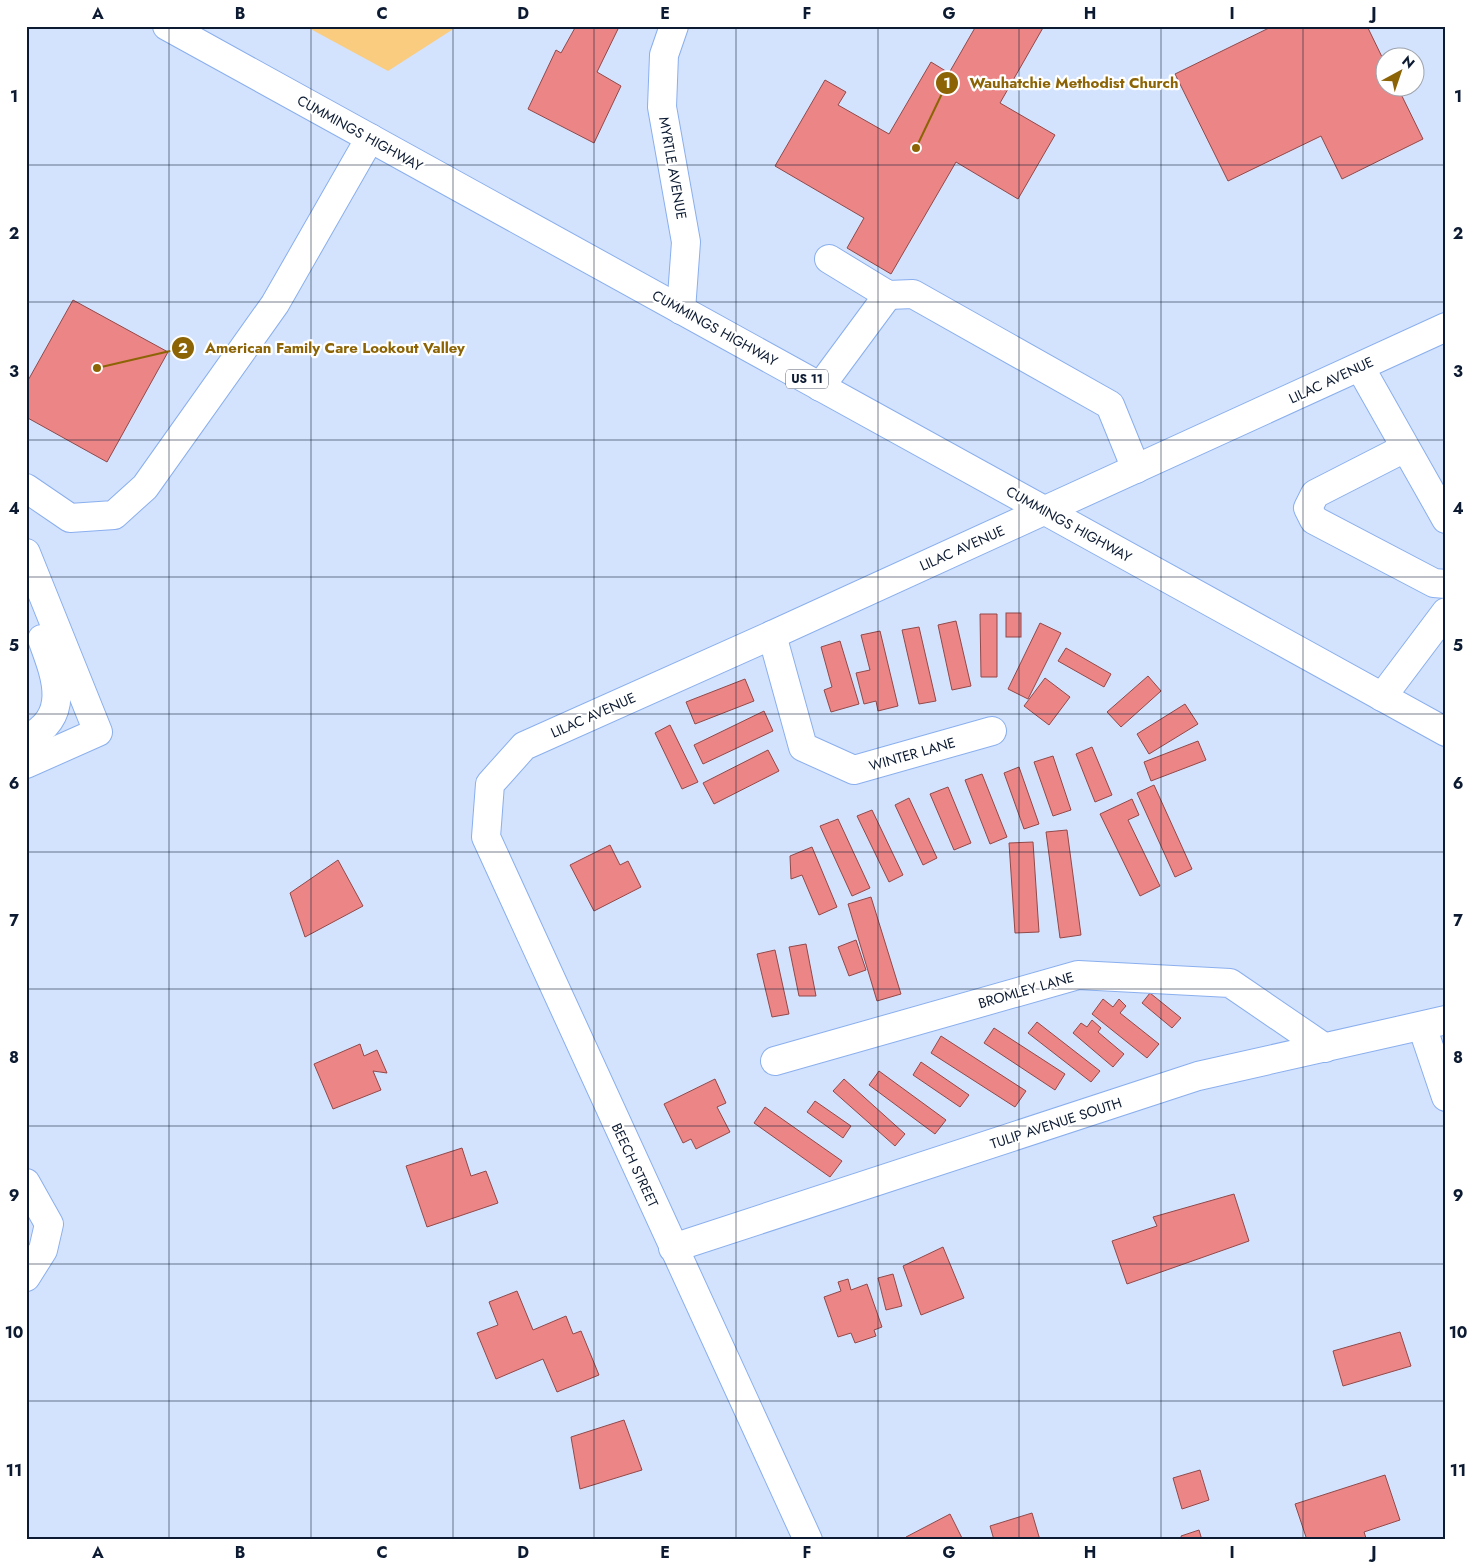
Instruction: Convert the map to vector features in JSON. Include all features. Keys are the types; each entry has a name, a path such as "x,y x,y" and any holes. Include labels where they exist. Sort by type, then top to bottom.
{"street":[{"name":"CUMMINGS HIGHWAY","path":"167,26 1446,732"},
{"name":"MYRTLE AVENUE","path":"674,26 664,55 662,106 686,242 681,310"},
{"path":"26,488 70,518 114,515 146,487 275,304 370,138"},
{"path":"829,259 888,294 913,294 1110,405 1136,469"},
{"path":"820,387 888,294"},
{"name":"LILAC AVENUE","path":"490,784 524,746 772,635 1446,327"},
{"path":"1360,367 1446,519"},
{"path":"1406,448 1314,494 1308,508 1314,520 1434,583 1446,584"},
{"path":"26,554 98,732 26,764"},
{"path":"26,595 56,682 56,707 45,727 26,740"},
{"path":"1382,697 1446,612"},
{"name":"WINTER LANE","path":"772,635 803,747 854,770 992,731"},
{"name":"BEECH STREET","path":"490,784 486,837 808,1540"},
{"name":"BROMLEY LANE","path":"775,1061 1078,975 1230,983 1325,1048"},
{"path":"1434,1023 1446,1097"},
{"name":"TULIP AVENUE SOUTH","path":"673,1248 1198,1076 1434,1023"},
{"path":"26,1182 49,1224 43,1250 26,1277"}],"shaded area":[{"path":"305,26 458,26 388,71"}],"building":[{"path":"576,26 612,26 618,29 597,72 621,86 594,143 528,109 556,50 561,53"},
{"path":"976,26 1044,26 1000,103 1055,135 1018,199 956,162 891,274 847,248 864,218 775,166 825,80 846,92 838,105 889,134 931,62 949,73"},
{"path":"1273,26 1367,26 1378,48 1374,48 1374,98 1403,98 1423,139 1342,179 1321,136 1228,181 1175,74"},
{"path":"73,300 168,352 107,462 26,417 26,384"},
{"path":"1006,613 1021,613 1021,637 1006,637"},
{"path":"980,614 997,614 997,677 981,677"},
{"path":"956,621 971,686 952,690 938,625"},
{"path":"1040,623 1061,633 1028,699 1008,689"},
{"path":"919,627 936,701 919,704 902,630"},
{"path":"880,631 898,706 878,711 876,701 864,704 856,673 870,670 861,635"},
{"path":"840,641 859,704 831,712 824,690 832,687 821,647"},
{"path":"1066,648 1111,674 1104,687 1058,661"},
{"path":"1148,676 1161,691 1121,727 1107,712"},
{"path":"1045,678 1070,697 1049,725 1024,706"},
{"path":"745,679 754,701 695,724 686,702"},
{"path":"1185,704 1198,724 1149,754 1137,734"},
{"path":"764,711 773,731 703,764 694,745"},
{"path":"670,725 698,782 682,789 655,733"},
{"path":"1198,741 1206,760 1151,781 1144,762"},
{"path":"1092,747 1112,795 1095,802 1076,754"},
{"path":"768,750 779,771 714,804 703,783"},
{"path":"1053,756 1071,810 1053,816 1034,762"},
{"path":"1019,767 1039,824 1024,829 1004,773"},
{"path":"982,774 1007,837 990,844 965,780"},
{"path":"1154,785 1192,869 1175,877 1137,793"},
{"path":"948,787 971,843 954,850 930,794"},
{"path":"909,798 937,858 923,865 895,805"},
{"path":"1132,799 1139,815 1128,820 1160,886 1140,896 1100,814"},
{"path":"872,810 903,875 889,882 857,816"},
{"path":"838,819 870,888 852,896 820,826"},
{"path":"1067,830 1081,935 1060,938 1046,832"},
{"path":"1033,842 1039,932 1015,933 1009,843"},
{"path":"610,845 620,865 628,861 641,887 594,911 570,865"},
{"path":"812,847 837,907 819,915 802,875 791,879 790,856"},
{"path":"338,860 363,906 305,937 290,893"},
{"path":"871,897 901,994 877,1001 848,904"},
{"path":"856,940 866,970 849,976 838,947"},
{"path":"806,944 816,996 799,996 789,947"},
{"path":"775,950 789,1014 772,1017 757,954"},
{"path":"1150,993 1181,1018 1172,1028 1142,1003"},
{"path":"1103,999 1113,1007 1119,999 1126,1006 1120,1013 1159,1044 1147,1058 1092,1014"},
{"path":"1092,1020 1101,1028 1098,1032 1124,1054 1113,1067 1073,1033 1081,1023 1087,1027"},
{"path":"1037,1022 1100,1071 1091,1082 1028,1033"},
{"path":"994,1028 1065,1074 1055,1090 984,1043"},
{"path":"941,1036 1026,1091 1015,1107 931,1053"},
{"path":"360,1044 364,1056 377,1050 387,1073 373,1071 381,1090 333,1109 314,1064"},
{"path":"921,1062 969,1095 960,1107 913,1075"},
{"path":"879,1071 946,1120 935,1134 869,1085"},
{"path":"715,1079 726,1103 717,1107 730,1132 696,1149 691,1139 683,1143 664,1104"},
{"path":"844,1079 905,1134 895,1146 833,1091"},
{"path":"815,1101 851,1126 843,1138 807,1112"},
{"path":"765,1107 842,1161 830,1177 754,1123"},
{"path":"462,1148 471,1176 486,1171 498,1203 427,1227 406,1166"},
{"path":"1234,1194 1249,1241 1127,1284 1112,1241 1157,1226 1153,1217"},
{"path":"943,1247 964,1298 921,1315 903,1266"},
{"path":"893,1274 902,1306 886,1310 878,1278"},
{"path":"848,1279 851,1290 867,1284 882,1327 874,1330 876,1336 855,1343 851,1333 838,1337 824,1297 841,1291 838,1282"},
{"path":"517,1291 533,1330 566,1316 573,1334 581,1331 599,1375 557,1392 543,1359 496,1379 477,1333 498,1325 489,1302"},
{"path":"1400,1332 1411,1366 1343,1386 1333,1351"},
{"path":"624,1420 642,1470 580,1489 571,1437"},
{"path":"1200,1470 1209,1500 1182,1509 1173,1478"},
{"path":"1385,1475 1400,1520 1364,1532 1366,1538 1358,1540 1307,1540 1295,1504"},
{"path":"1032,1513 1040,1540 994,1540 990,1526"},
{"path":"950,1514 963,1540 907,1540 906,1537"},
{"path":"1199,1530 1202,1540 1182,1540 1181,1536"}],"place":[{"name":"Wauhatchie Methodist Church","path":"916,148"},
{"name":"American Family Care Lookout Valley","path":"97,368"}]}
